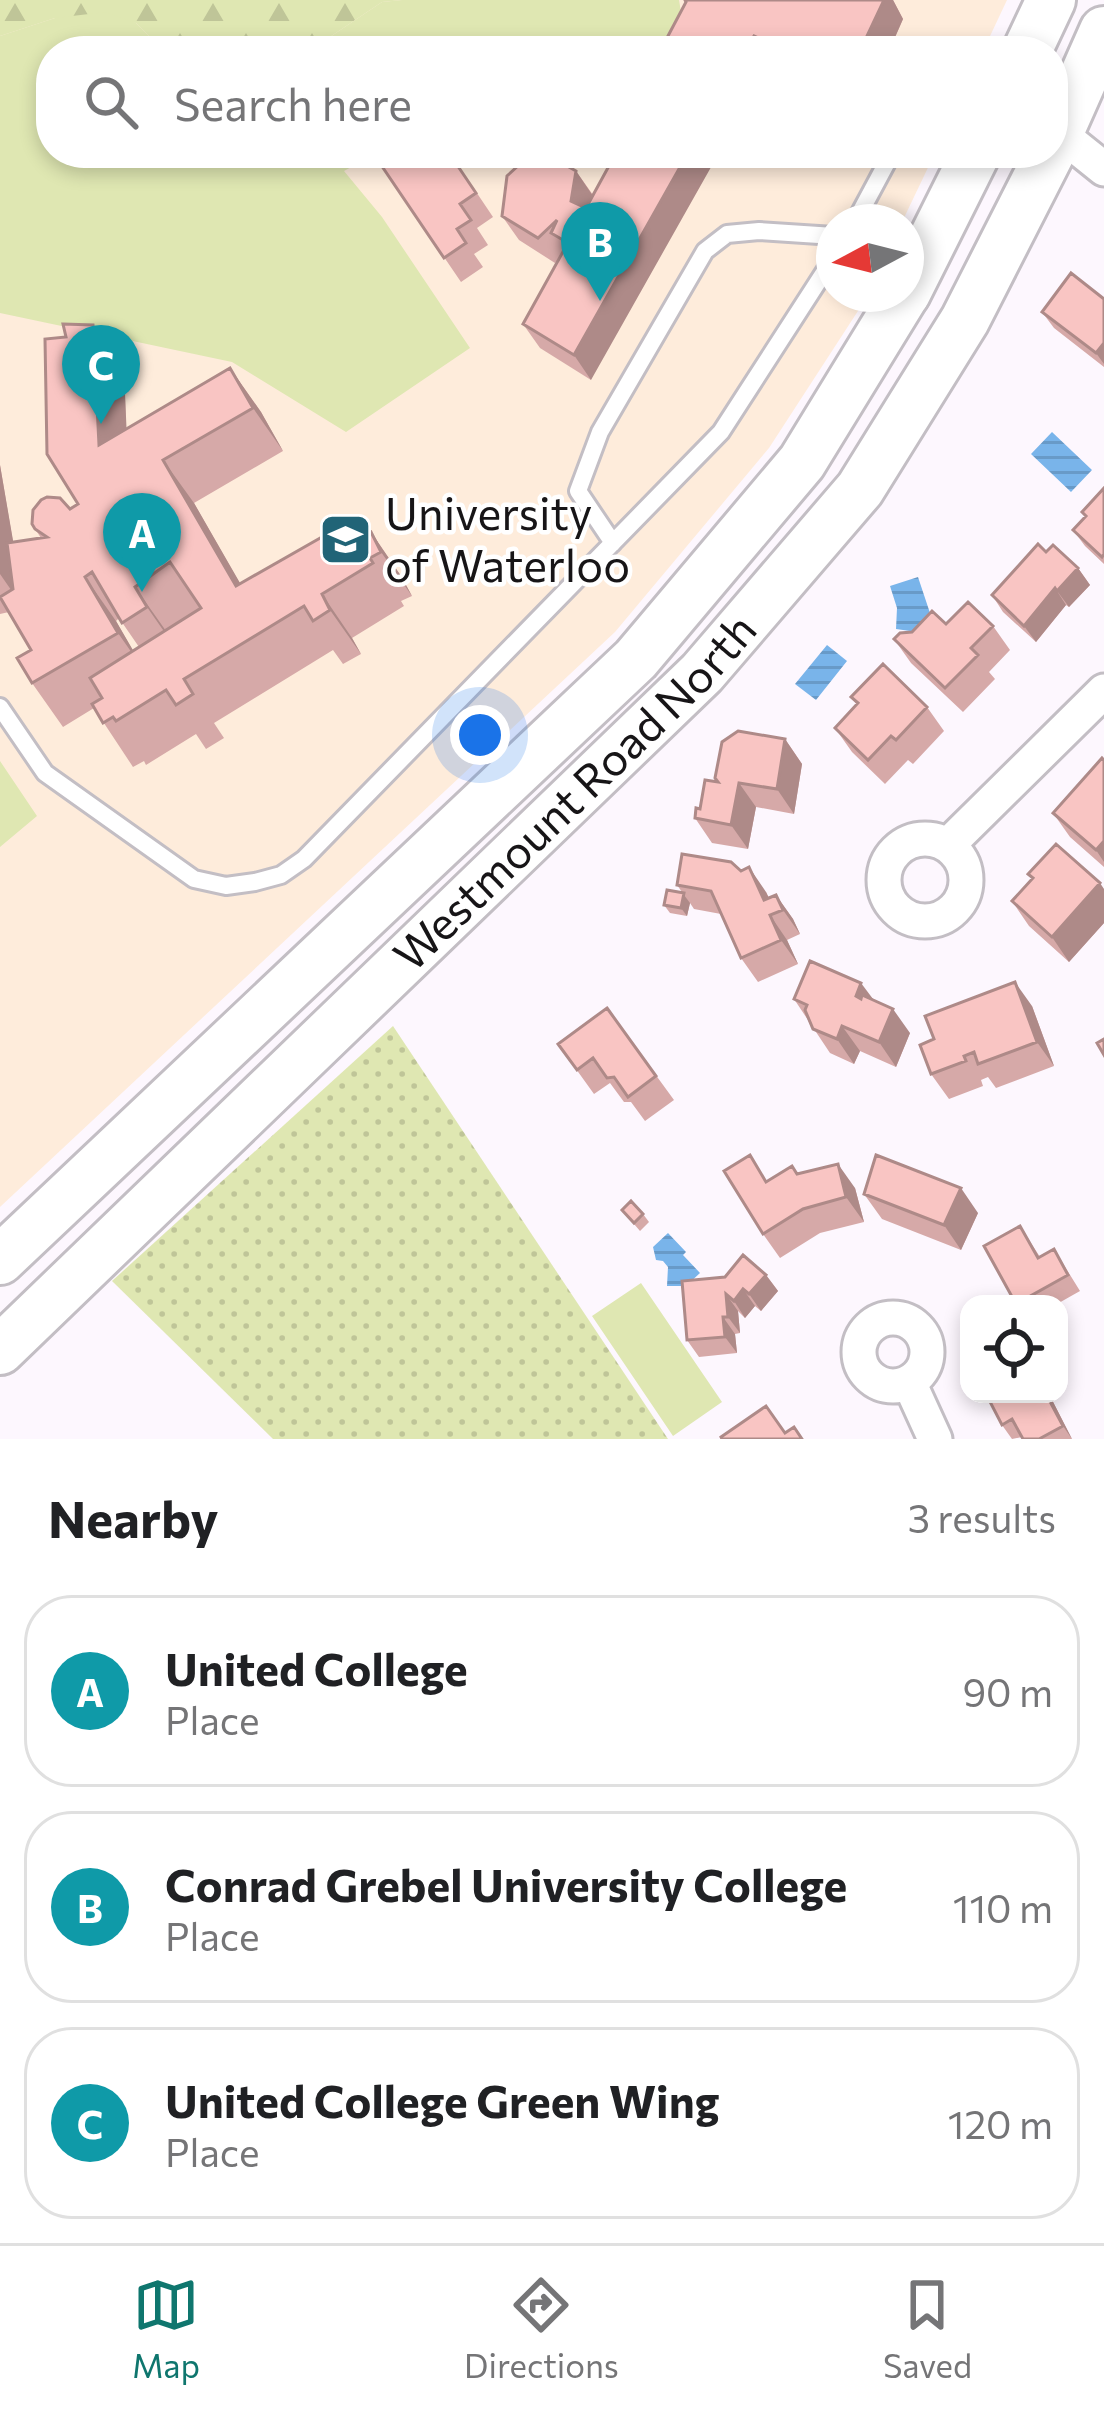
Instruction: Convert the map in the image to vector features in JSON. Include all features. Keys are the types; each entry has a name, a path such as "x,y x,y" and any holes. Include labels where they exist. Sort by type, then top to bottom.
{"main road":[{"path":"1034,36 1051,0"},
{"name":"Westmount Road North","path":"1068,109 1104,31"},
{"name":"Westmount Road North","path":"924,257 968,168"},
{"name":"Westmount Road North","path":"0,1350 702,673 860,489 964,320 1040,168"},
{"name":"Westmount Road North","path":"0,1260 636,659 802,463 894,312"}],"street":[{"path":"1068,148 1104,169"},
{"path":"948,845 1104,691"},
{"path":"909,1382 935,1439"}],"lane":[{"path":"865,204 884,168"},
{"path":"613,543 578,491 600,432 705,251 727,234 816,235"},
{"path":"0,707 45,773 194,878 226,886 280,875 304,859 721,433 816,285"}],"shaded area":[{"name":"University of Waterloo","path":"0,0 1007,0 990,36 36,36 36,168 928,168 911,204 816,204 816,312 857,312 769,448 615,632 0,1207"}],"green space":[{"path":"0,0 402,0 382,2 331,36 149,36 136,23 55,18 0,36"},
{"path":"679,0 685,36 331,36 382,2"},
{"path":"106,12 136,23 149,36 36,36 36,168 350,168 344,171 382,217 470,348 346,432 232,362 0,313 0,36 55,18"},
{"path":"0,761 37,816 0,847"},
{"path":"393,1026 668,1439 273,1439 112,1281"},
{"path":"641,1283 722,1402 673,1436 592,1316"}],"water":[{"path":"1052,432 1092,470 1071,492 1031,454"},
{"path":"918,577 930,613 924,633 896,629 897,608 890,586"},
{"path":"827,645 847,661 816,700 795,684"},
{"path":"668,1233 700,1273 686,1286 667,1286 668,1267 656,1260 653,1247"}],"building":[{"path":"884,0 867,36 668,36 686,2"},
{"path":"383,168 459,168 476,193 460,204 471,220 457,229 466,243 444,258"},
{"path":"516,168 571,168 576,171 571,201 586,208 608,168 680,168 574,355 523,324 575,230 570,228 563,240 551,233 557,220 538,238 502,216 507,176"},
{"path":"1071,273 1104,299 1104,343 1096,353 1042,312"},
{"path":"63,324 93,325 99,445 230,368 253,408 163,460 236,586 350,521 359,538 371,532 381,552 370,558 373,563 322,594 330,610 313,621 304,606 184,679 193,694 176,705 166,690 116,721 113,717 103,723 92,704 102,698 90,678 201,608 170,562 135,587 147,607 122,623 92,572 85,577 118,633 32,683 17,658 31,650 0,597 13,589 7,543 47,537 32,524 33,510 41,500 60,498 70,509 78,504 47,454 45,339 66,337"},
{"path":"1104,488 1104,554 1102,557 1073,530"},
{"path":"1038,544 1046,552 1053,545 1078,568 1024,626 992,595"},
{"path":"968,602 993,626 971,648 978,655 945,688 894,639 912,632 932,611 946,624"},
{"path":"883,664 927,707 896,740 891,736 868,760 835,728 858,703 851,697"},
{"path":"738,731 785,739 777,789 739,783 731,825 695,818 705,780 718,782 722,742"},
{"path":"1102,758 1104,841 1096,850 1053,813"},
{"path":"1056,844 1100,883 1052,937 1012,901 1033,878 1028,874"},
{"path":"682,854 731,862 741,871 749,867 764,900 776,895 783,910 770,915 781,940 741,958 711,891 677,885"},
{"path":"667,890 684,893 681,908 664,905"},
{"path":"810,961 861,983 856,996 861,999 862,995 893,1009 879,1042 842,1026 837,1039 813,1029 807,1005 794,999"},
{"path":"1015,982 1037,1042 978,1064 974,1052 964,1056 966,1061 931,1074 920,1045 934,1039 925,1016"},
{"path":"607,1008 656,1076 628,1097 593,1058 577,1070 558,1044"},
{"path":"750,1155 766,1182 792,1166 797,1174 838,1164 846,1197 803,1209 763,1234 724,1171"},
{"path":"876,1155 961,1188 944,1225 864,1194"},
{"path":"631,1201 643,1214 634,1223 622,1210"},
{"path":"1020,1226 1038,1258 1054,1249 1068,1275 1032,1295 1011,1295 984,1246"},
{"path":"743,1255 766,1275 749,1294 743,1289 734,1301 726,1294 725,1337 687,1340 682,1281 725,1277"},
{"path":"991,1403 1051,1403 1063,1426 1039,1439 1023,1439 1012,1419 1002,1425"},
{"path":"766,1406 785,1433 794,1427 802,1439 722,1439 721,1437"}],"place":[{"name":"Conrad Grebel University College","path":"600,301"},
{"name":"United College Green Wing","path":"101,424"},
{"name":"University of Waterloo","path":"346,540"},
{"name":"United College","path":"142,592"}]}
